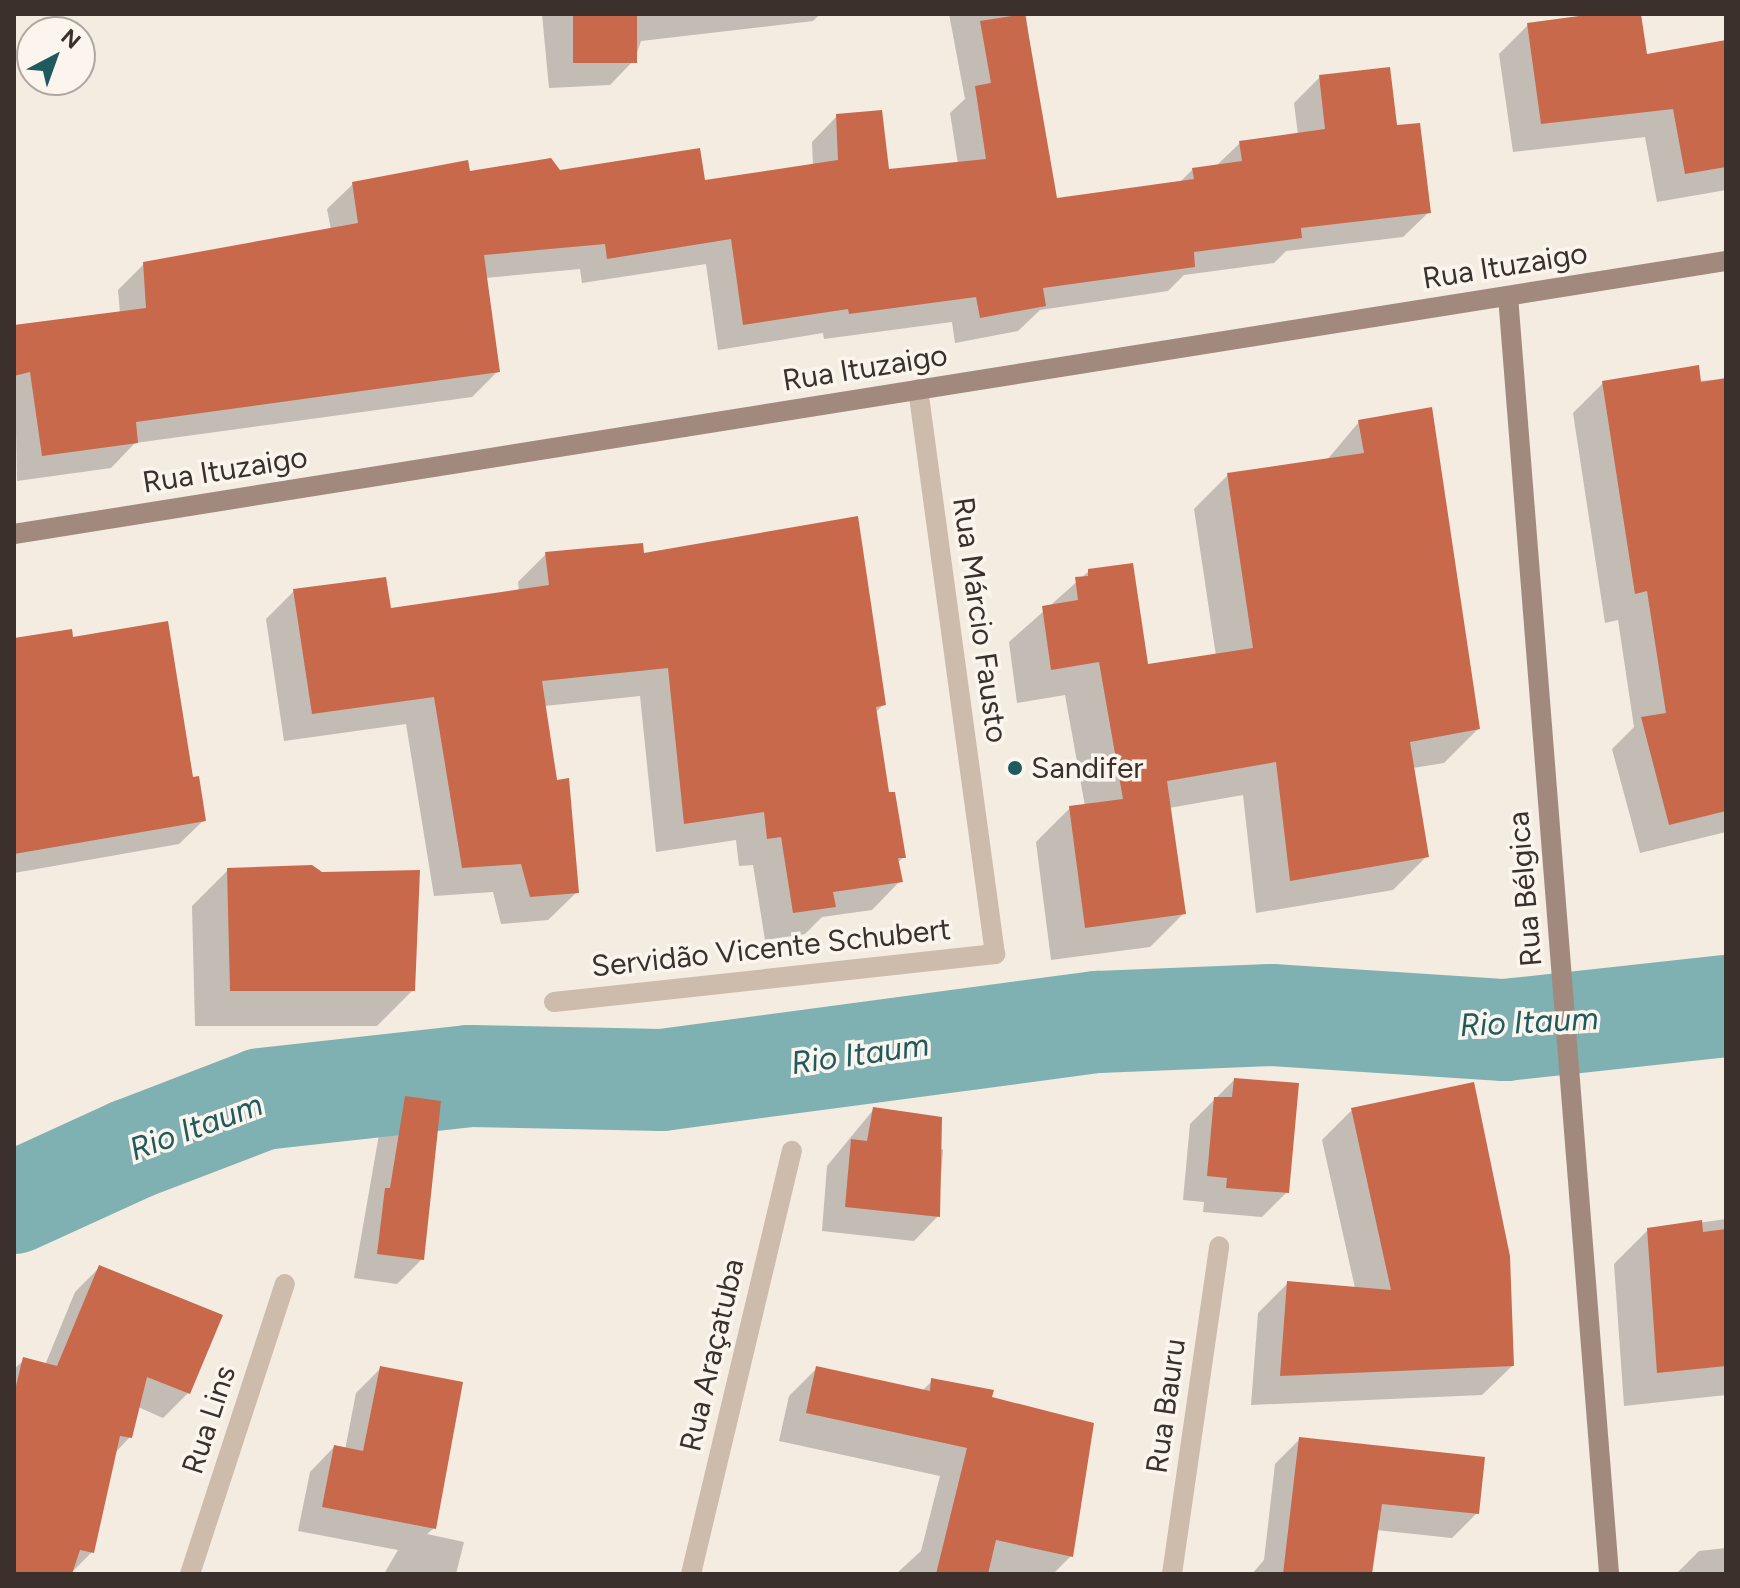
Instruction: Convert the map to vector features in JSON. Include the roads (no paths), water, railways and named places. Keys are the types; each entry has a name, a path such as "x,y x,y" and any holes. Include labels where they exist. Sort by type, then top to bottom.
{"street":[{"name":"Rua Ituzaigo","path":"14,534 1726,261"},
{"name":"Rua Bélgica","path":"1508,296 1609,1574"},
{"name":"Rua Márcio Fausto","path":"918,389 995,954"},
{"name":"Servidão Vicente Schubert","path":"554,1002 995,954"},
{"name":"Rua Araçatuba","path":"691,1574 792,1151"},
{"name":"Rua Bauru","path":"1172,1574 1219,1246"},
{"name":"Rua Lins","path":"190,1574 285,1284"}],"waterway":[{"name":"Rio Itaum","path":"14,1203 132,1149 262,1099 470,1076 662,1080 1098,1022 1271,1015 1505,1030 1726,1006"}],"place":[{"name":"Sandifer","path":"1015,768"}]}
